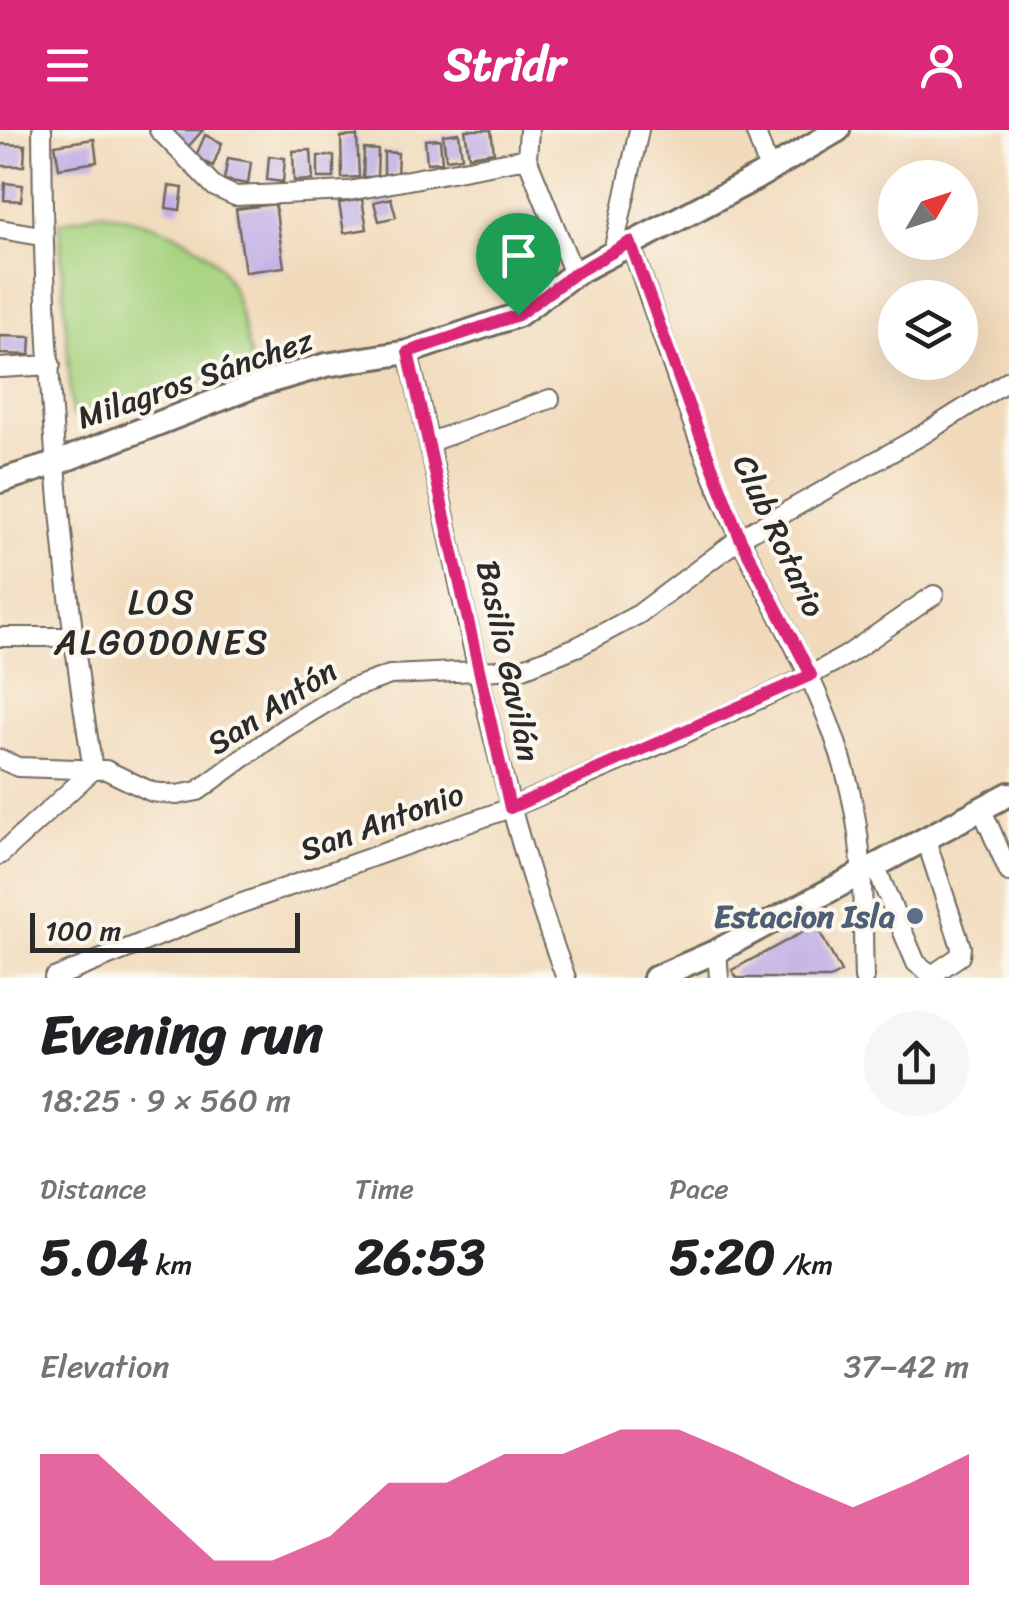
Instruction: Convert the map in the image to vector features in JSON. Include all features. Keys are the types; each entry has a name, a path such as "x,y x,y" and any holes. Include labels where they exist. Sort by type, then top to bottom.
{"main road":[{"name":"Milagros Sánchez","path":"0,481 54,464 256,385 326,365 408,352 518,315 574,274 838,130"},
{"path":"655,978 717,951 1009,794"}],"street":[{"path":"0,855 93,770 71,637 54,464 41,236 42,130"},
{"path":"158,130 215,187 235,196 349,191 527,158"},
{"path":"529,130 527,158 574,274"},
{"path":"622,247 638,130"},
{"path":"755,130 769,170"},
{"path":"0,230 41,236"},
{"name":"Club Rotario","path":"622,247 740,538 811,675 840,752 868,872 864,978"},
{"name":"Basilio Gavilán","path":"408,352 510,808 542,916 566,978"},
{"path":"0,368 51,365"},
{"name":"San Antón","path":"0,759 18,767 106,770 152,792 177,795 198,791 283,729 347,690 390,675 521,669 579,646 639,614 740,538 922,436 1009,380"},
{"path":"430,442 550,398"},
{"name":"San Antonio","path":"54,978 231,908 510,808 811,675 934,595"},
{"path":"0,637 71,637"},
{"path":"982,810 1009,872"},
{"path":"868,872 916,963 932,974 942,969 960,956 961,947 926,840"},
{"path":"717,951 719,978"}],"green space":[{"path":"101,212 159,227 209,256 232,288 252,364 83,421 72,415 59,223"}],"building":[{"path":"174,130 203,130 186,149 170,134"},
{"path":"465,130 491,130 494,152 469,156"},
{"path":"459,133 462,157 446,159 443,135"},
{"path":"205,135 222,143 213,166 195,158"},
{"path":"357,136 359,177 342,178 341,137"},
{"path":"94,139 97,162 59,168 55,145"},
{"path":"440,139 442,162 427,163 425,140"},
{"path":"0,144 25,145 24,166 0,166"},
{"path":"364,149 378,150 377,177 363,177"},
{"path":"311,150 313,180 294,181 293,151"},
{"path":"384,152 398,153 397,176 384,176"},
{"path":"269,156 285,158 283,182 267,180"},
{"path":"318,156 334,156 334,178 318,178"},
{"path":"228,158 251,162 248,184 224,180"},
{"path":"5,183 23,185 21,201 4,200"},
{"path":"169,186 183,188 180,210 166,208"},
{"path":"391,198 396,217 379,221 374,202"},
{"path":"362,199 367,229 344,233 339,203"},
{"path":"275,204 284,267 245,272 236,209"},
{"path":"0,336 31,337 30,355 0,354"},
{"path":"816,925 841,972 830,978 737,978 732,970"}],"place":[{"name":"Estacion Isla","path":"915,916"}],"district":[{"name":"LOS ALGODONES","path":"162,622"}],"route":[{"path":"630,242 740,538 811,675 510,808 408,352 518,315 574,274 630,242"}]}
